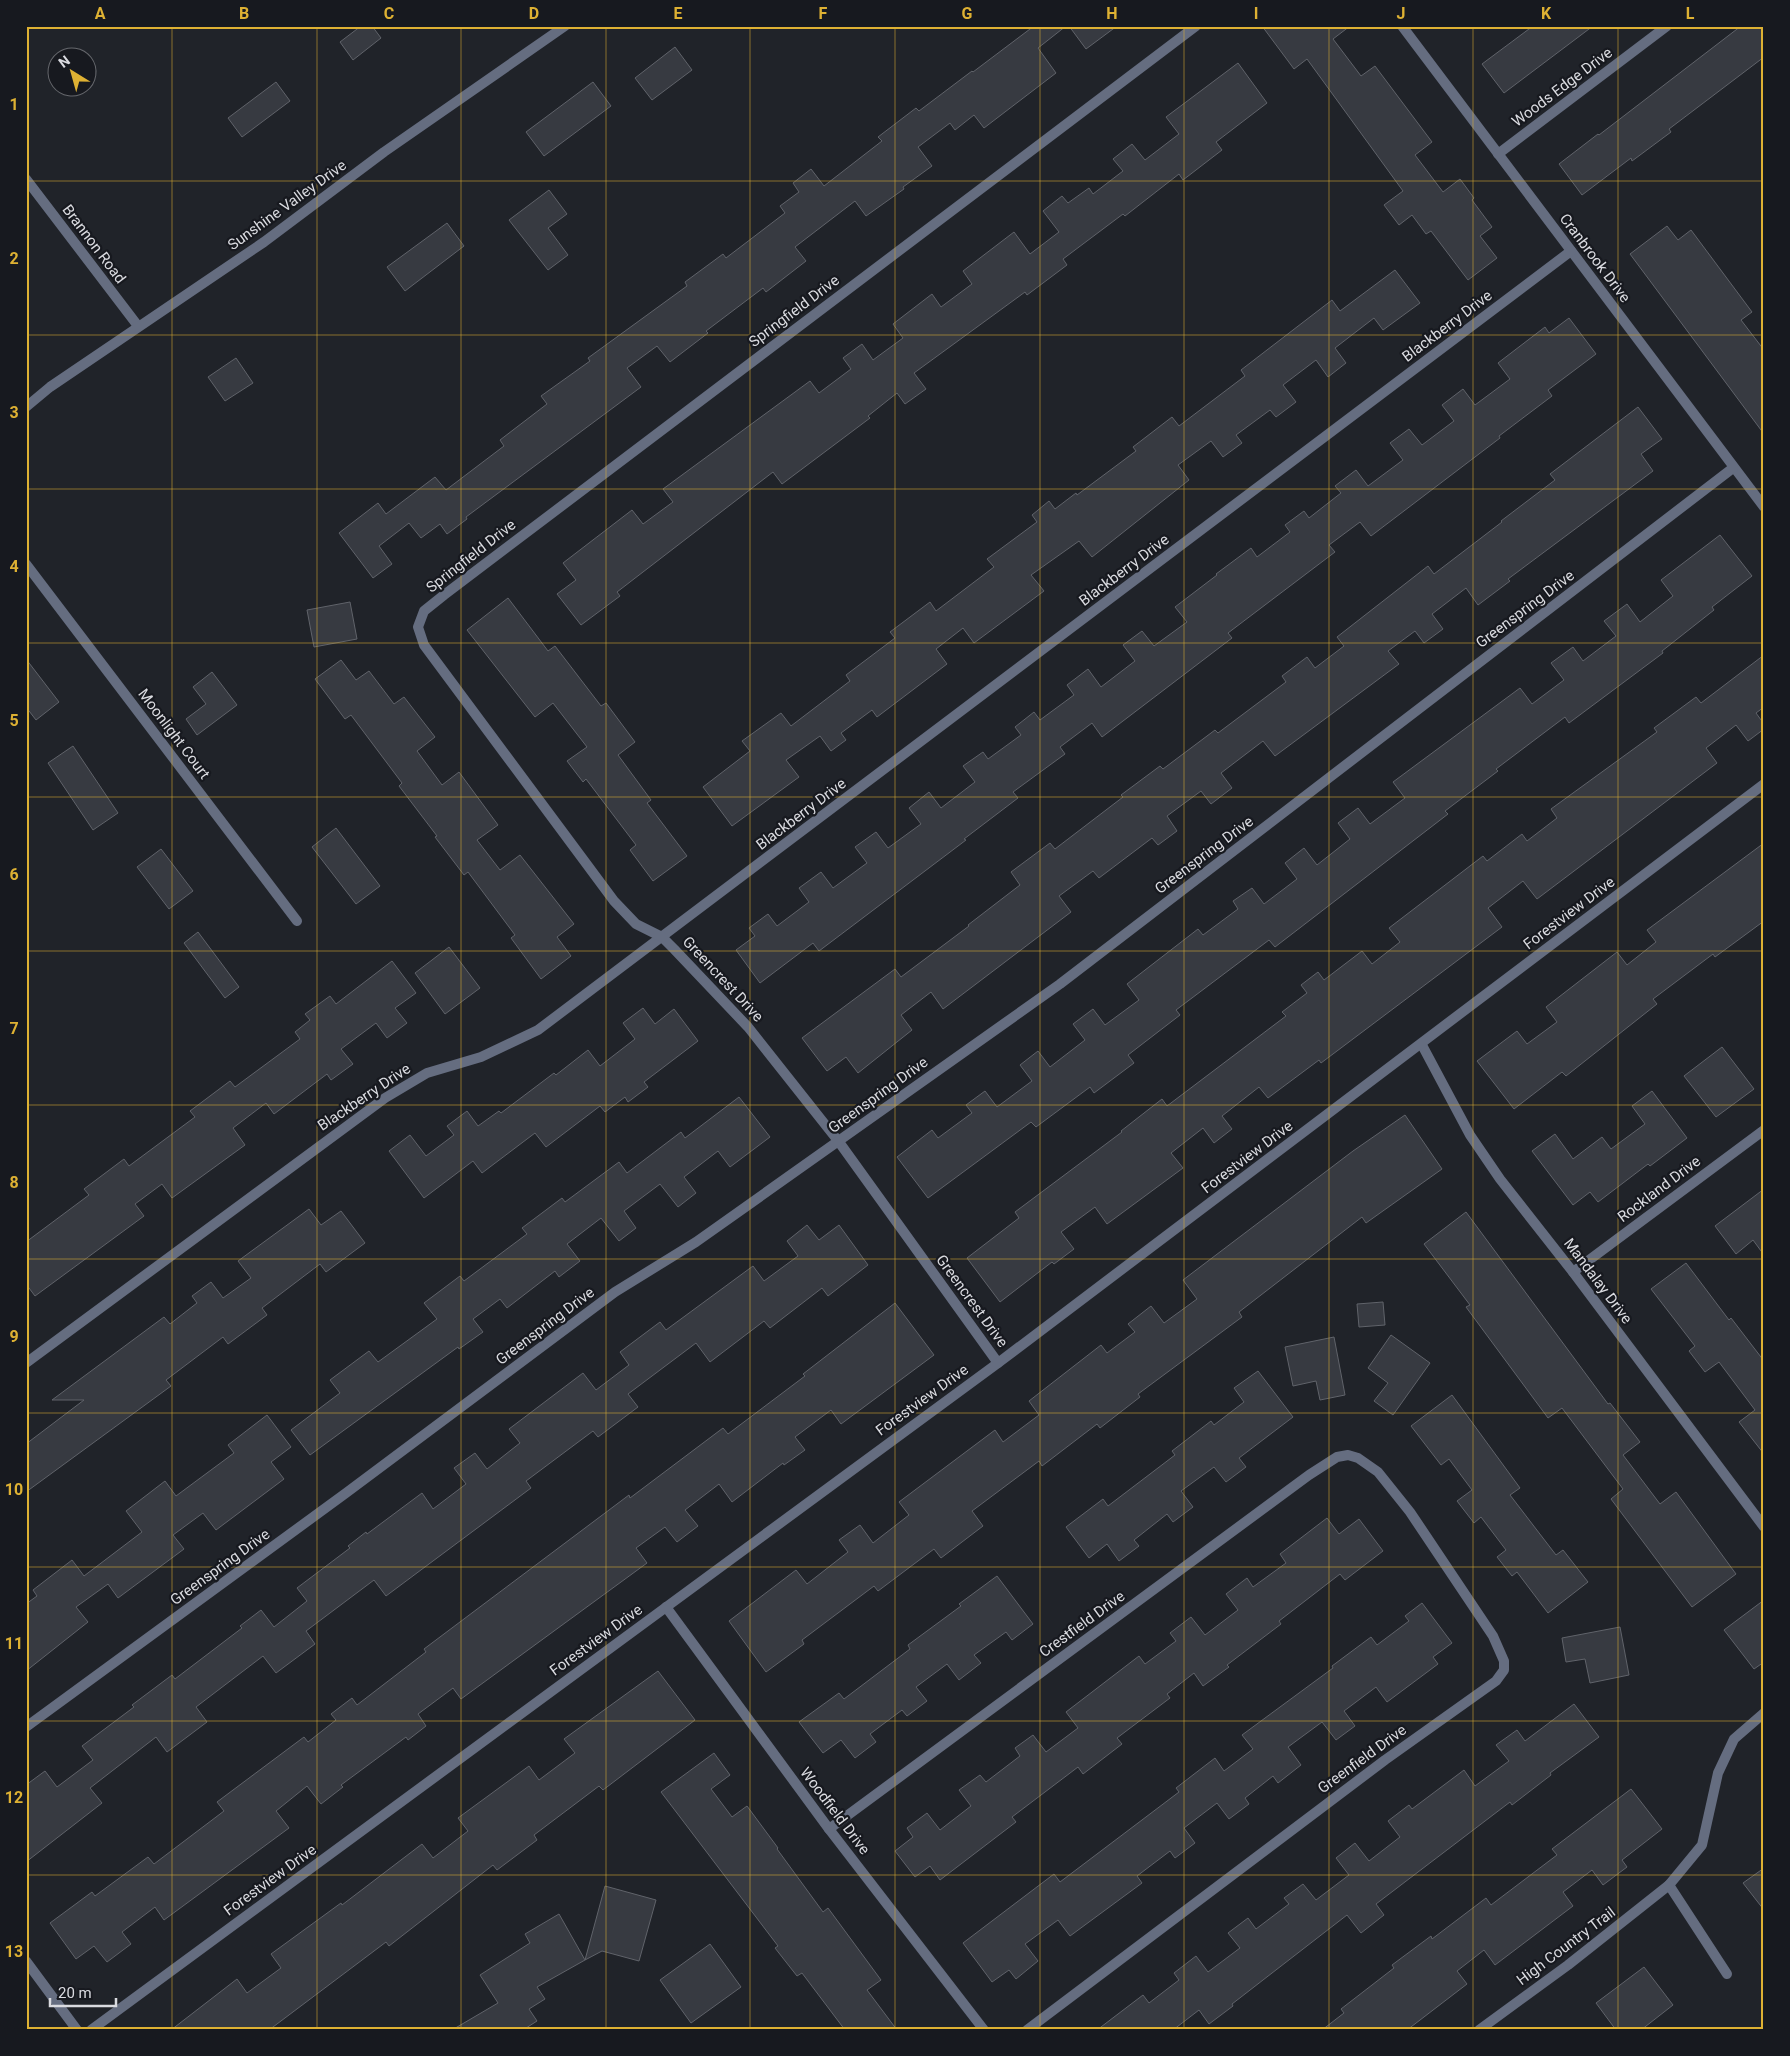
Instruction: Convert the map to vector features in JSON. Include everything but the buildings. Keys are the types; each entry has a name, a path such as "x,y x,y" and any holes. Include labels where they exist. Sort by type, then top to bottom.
{"street":[{"name":"Sunshine Valley Drive","path":"26,407 50,387 264,242 384,152 565,26"},
{"name":"Springfield Drive","path":"418,627 424,612 444,595 1196,26"},
{"name":"Cranbrook Drive","path":"1402,26 1764,507"},
{"name":"Woods Edge Drive","path":"1498,154 1667,26"},
{"name":"Brannon Road","path":"26,179 138,326"},
{"name":"Blackberry Drive","path":"26,1363 385,1098 427,1073 481,1057 538,1030 1571,251"},
{"name":"Greenspring Drive","path":"26,1727 346,1493 616,1292 696,1242 1068,978 1734,468"},
{"name":"Moonlight Court","path":"26,564 297,921"},
{"name":"Greencrest Drive","path":"418,627 424,645 614,901 636,924 662,937 748,1027 839,1142 998,1363"},
{"name":"Forestview Drive","path":"91,2030 998,1363 1764,784"},
{"name":"Mandalay Drive","path":"1422,1044 1470,1135 1500,1178 1573,1272 1764,1527"},
{"name":"Rockland Drive","path":"1573,1272 1764,1130"},
{"name":"Crestfield Drive","path":"829,1829 1310,1475 1337,1457 1348,1455 1358,1458"},
{"name":"Greenfield Drive","path":"1027,2030 1385,1760 1496,1682 1504,1670 1504,1661 1494,1636 1410,1512 1378,1472 1358,1458"},
{"name":"Woodfield Drive","path":"666,1607 829,1829 984,2030"},
{"name":"High Country Trail","path":"1480,2030 1568,1965 1669,1885 1702,1845 1718,1772 1734,1738 1764,1712"},
{"path":"1669,1885 1727,1974"},
{"path":"26,1962 77,2030"}]}
